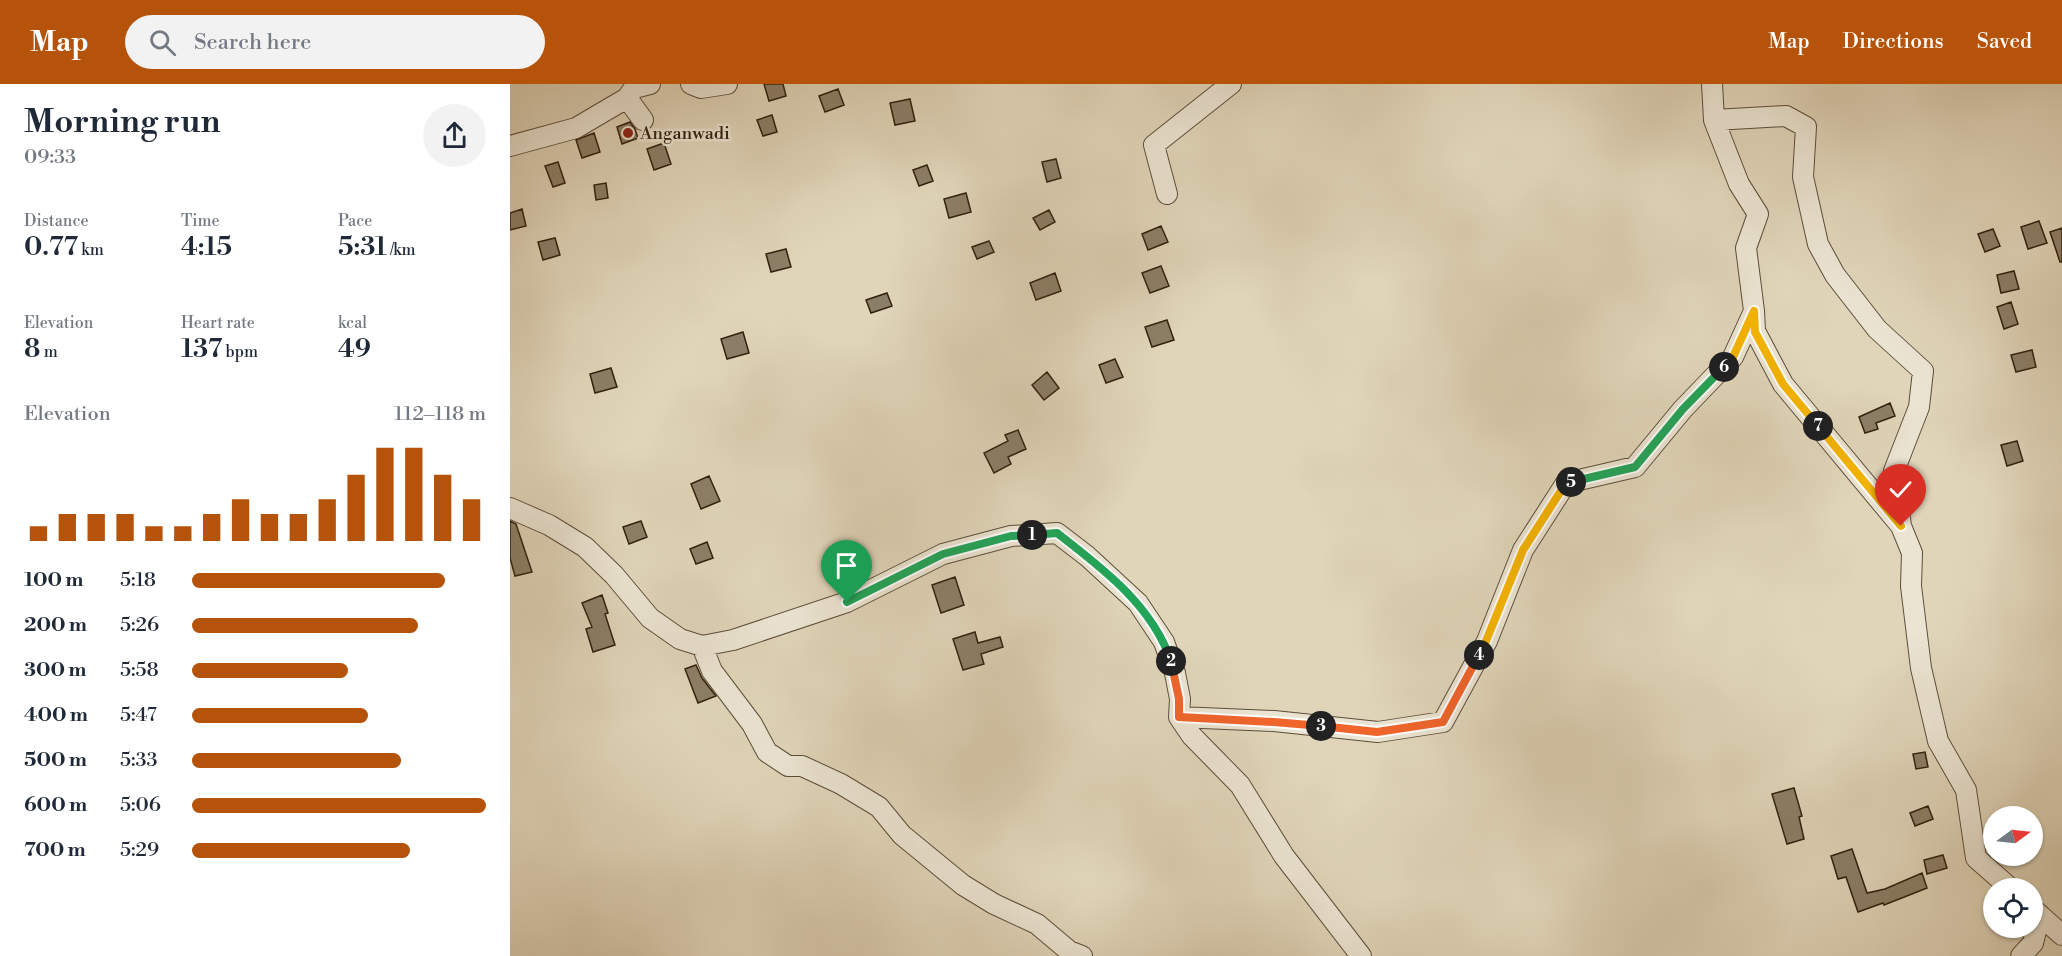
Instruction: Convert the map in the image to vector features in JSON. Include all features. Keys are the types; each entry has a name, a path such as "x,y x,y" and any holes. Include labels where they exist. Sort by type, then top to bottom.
{"street":[{"path":"510,146 576,128 627,98 634,88 650,84"},
{"path":"691,84 701,88 727,84"},
{"path":"1167,194 1154,145 1231,84"},
{"path":"1712,84 1714,120 1739,184 1758,214 1746,248 1755,332 1783,384 1901,526"},
{"path":"627,98 643,120"},
{"path":"1714,120 1786,116 1806,126 1803,177 1818,244 1835,275 1876,329 1923,371 1919,407 1894,471 1901,526 1912,553 1911,586 1921,668 1938,741 1966,790 1977,858 1999,878"},
{"path":"1179,717 1274,722 1377,732 1443,722 1486,641 1523,550 1566,483 1635,467 1683,409 1733,357 1754,311"},
{"path":"510,508 549,525 585,547 614,575 650,618 680,639 702,646 734,640 847,602 943,554 1011,536 1057,533 1087,556 1138,603 1164,642 1175,673 1179,717 1192,736 1240,785 1284,856 1361,956"},
{"path":"702,646 712,671 752,724 767,752 788,766 802,766 841,784 879,807 902,836 963,885 994,904 1036,924 1069,951 1082,956"},
{"path":"2043,918 2062,935"},
{"path":"2021,956 2033,943 2033,938"}],"building":[{"path":"764,84 783,84 786,96 769,101"},
{"path":"838,89 844,105 825,112 819,96"},
{"path":"910,99 915,121 895,125 890,103"},
{"path":"772,115 777,132 763,136 757,120"},
{"name":"Anganwadi","path":"630,122 638,138 622,144 617,127"},
{"path":"594,133 600,152 582,158 576,140"},
{"path":"664,143 671,164 654,170 647,149"},
{"path":"1056,159 1061,178 1047,182 1042,162"},
{"path":"558,162 565,183 553,187 545,166"},
{"path":"927,165 933,181 919,186 913,170"},
{"path":"606,183 608,198 596,200 594,185"},
{"path":"966,193 971,212 949,218 944,199"},
{"path":"522,209 526,226 510,230 510,213"},
{"path":"1049,210 1055,222 1040,230 1033,218"},
{"path":"2039,221 2047,243 2028,249 2021,227"},
{"path":"1161,226 1168,242 1148,250 1142,234"},
{"path":"2062,228 2062,262 2060,262 2050,232"},
{"path":"1993,229 2000,246 1985,252 1978,234"},
{"path":"555,238 560,255 543,260 538,242"},
{"path":"989,241 994,252 977,259 972,247"},
{"path":"786,249 791,267 771,272 766,254"},
{"path":"1161,266 1169,286 1150,293 1142,273"},
{"path":"2014,271 2019,289 2001,293 1997,275"},
{"path":"1055,273 1061,291 1036,300 1030,283"},
{"path":"887,293 892,306 871,313 866,300"},
{"path":"2011,302 2018,324 2004,329 1997,307"},
{"path":"1167,320 1174,340 1152,347 1145,327"},
{"path":"743,332 749,353 727,359 721,339"},
{"path":"2032,350 2036,367 2016,372 2011,355"},
{"path":"1115,359 1123,377 1106,383 1099,365"},
{"path":"611,368 617,387 595,393 590,374"},
{"path":"1047,372 1059,388 1044,400 1032,385"},
{"path":"1890,403 1895,416 1876,423 1878,429 1865,433 1859,417"},
{"path":"1018,430 1026,449 1008,457 1011,464 994,473 984,453 1008,441 1005,435"},
{"path":"2017,441 2023,461 2007,466 2001,445"},
{"path":"709,476 720,501 701,509 691,484"},
{"path":"510,521 516,524 532,572 515,576 510,558"},
{"path":"641,521 647,537 629,544 623,527"},
{"path":"707,542 713,558 696,564 690,549"},
{"path":"955,577 964,605 941,613 932,585"},
{"path":"602,595 608,613 605,614 615,645 593,652 586,629 592,627 582,603"},
{"path":"975,632 978,643 1000,637 1003,647 981,654 984,664 963,670 953,639"},
{"path":"696,665 702,678 716,696 698,703 685,669"},
{"path":"1925,752 1928,767 1916,769 1913,754"},
{"path":"1794,788 1802,816 1799,817 1804,839 1787,844 1772,794"},
{"path":"1928,806 1933,819 1915,826 1910,813"},
{"path":"1852,849 1867,893 1885,889 1922,873 1927,888 1884,905 1883,903 1858,912 1846,877 1838,879 1831,856"},
{"path":"1943,855 1947,868 1927,874 1924,860"}],"place":[{"name":"Anganwadi","path":"628,133"}],"route":[{"path":"847,602 943,554 1011,536 1057,533 1087,556 1138,603 1164,642 1175,673 1179,717 1274,722 1377,732 1443,722 1486,641 1523,550 1566,483 1635,467 1683,409 1733,357 1754,311 1755,332 1783,384 1901,526"}]}
